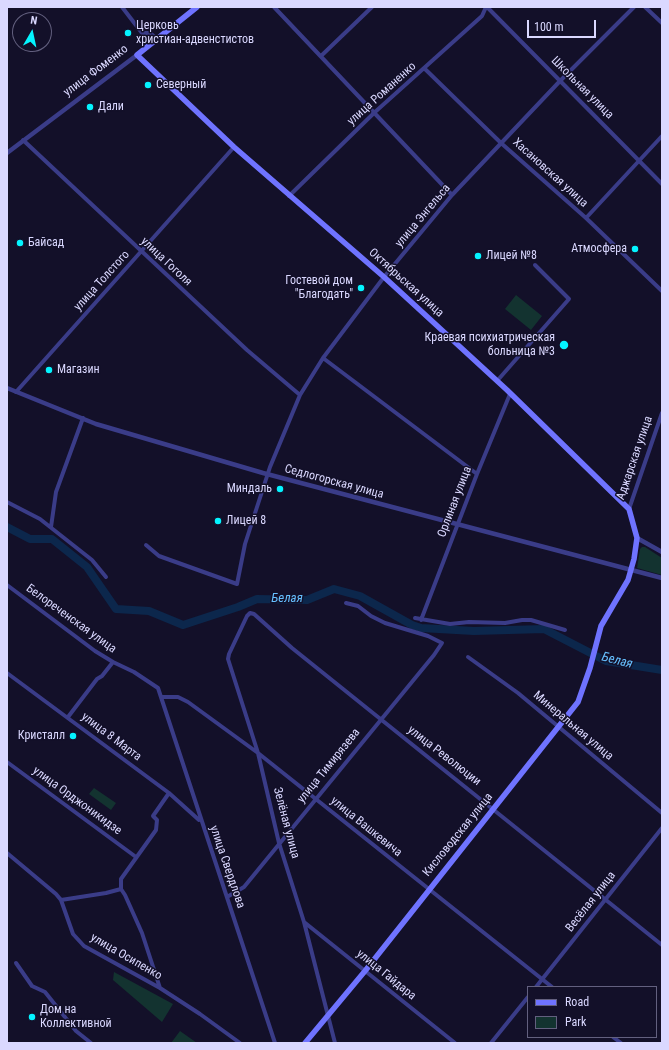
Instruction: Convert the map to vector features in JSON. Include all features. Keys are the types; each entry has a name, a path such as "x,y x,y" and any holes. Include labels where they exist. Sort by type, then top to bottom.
{"main road":[{"name":"улица Фоменко","path":"137,55 156,38 197,7"},
{"name":"Октябрьская улица","path":"137,55 234,147 384,277 497,381 629,509"},
{"path":"629,509 637,538 631,571"},
{"name":"Кисловодская улица","path":"305,1043 365,971 578,702 590,668 601,626 624,588 631,571"}],"street":[{"path":"122,7 142,33 150,34 156,38"},
{"path":"274,7 452,195"},
{"path":"321,56 372,7"},
{"name":"улица Романенко","path":"289,196 375,112 425,69 482,16 486,7"},
{"name":"Школьная улица","path":"486,7 662,184"},
{"name":"улица Энгельса","path":"146,545 159,556 237,584 245,544 267,475 300,395 323,358 384,277 452,195 560,81 634,7"},
{"path":"645,7 662,23"},
{"name":"улица Фоменко","path":"7,153 137,55"},
{"name":"Хасановская улица","path":"425,69 501,143 586,218 662,291"},
{"path":"586,218 661,138"},
{"name":"улица Гоголя","path":"23,140 247,350 300,395"},
{"name":"улица Толстого","path":"16,392 234,147"},
{"path":"497,381 569,299 534,265"},
{"path":"658,287 662,284"},
{"path":"323,358 477,474"},
{"name":"Седлогорская улица","path":"7,388 83,418 267,475 456,526 662,578"},
{"name":"Орлиная улица","path":"421,620 456,526 510,394"},
{"name":"Аджарская улица","path":"629,509 662,413"},
{"path":"51,527 56,492 83,418"},
{"path":"7,502 40,519 51,527 92,560 106,577"},
{"path":"637,538 652,545 662,552"},
{"name":"Белореченская улица","path":"7,584 66,630 113,662 123,665 158,688 162,697"},
{"name":"улица Тимирязева","path":"227,897 244,887 442,642 386,623 371,616 358,606 346,603"},
{"name":"улица Революции","path":"250,613 254,614 292,648 662,945"},
{"name":"Зелёная улица","path":"250,613 246,616 228,659 258,753 279,843 304,922 335,1043"},
{"path":"415,618 450,624 469,622 505,623 531,620 565,630"},
{"name":"Минеральная улица","path":"468,657 518,693 662,813"},
{"path":"68,717 97,679 102,676 113,662"},
{"name":"улица 8 Марта","path":"7,673 169,792 201,821"},
{"name":"улица Вашкевича","path":"162,697 178,697 188,702 258,753 551,986"},
{"name":"улица Свердлова","path":"162,697 201,821 275,1043"},
{"name":"улица Орджоникидзе","path":"7,762 136,856"},
{"path":"120,889 121,879 156,830 156,820 153,816 169,792"},
{"name":"Весёлая улица","path":"537,986 606,901 610,893 662,828"},
{"name":"улица Осипенко","path":"7,853 47,885 61,900 73,934 84,946 160,988 200,1014 240,1043"},
{"path":"61,900 106,893 120,889"},
{"path":"120,889 125,894 142,933 160,988"},
{"name":"улица Гайдара","path":"304,922 455,1043"},
{"path":"16,963 32,986 45,992 76,1031 90,1043"},
{"path":"491,1043 527,998"}],"green space":[{"path":"516,295 542,316 531,330 505,309"},
{"path":"645,547 662,558 662,575 637,568 640,549"},
{"path":"94,788 116,803 111,810 89,794"},
{"path":"114,972 173,1004 162,1022 113,980"},
{"path":"180,1031 197,1043 171,1043"}],"waterway":[{"name":"Белая","path":"7,527 30,539 52,539 87,567 116,609 149,611 183,625 238,607 257,599 307,600 334,589 360,596 412,625 421,628 474,631 544,629 606,661 662,670"}],"place":[{"name":"Церковь христиан-адвенстистов","path":"128,33"},
{"name":"Северный","path":"148,85"},
{"name":"Дали","path":"90,107"},
{"name":"Байсад","path":"20,243"},
{"name":"Атмосфера","path":"635,249"},
{"name":"Лицей №8","path":"478,256"},
{"name":"Гостевой дом \"Благодать\"","path":"361,288"},
{"name":"Краевая психиатрическая больница №3","path":"564,345"},
{"name":"Магазин","path":"49,370"},
{"name":"Миндаль","path":"280,489"},
{"name":"Лицей 8","path":"218,521"},
{"name":"Кристалл","path":"73,736"},
{"name":"Дом на Коллективной","path":"32,1017"}]}
